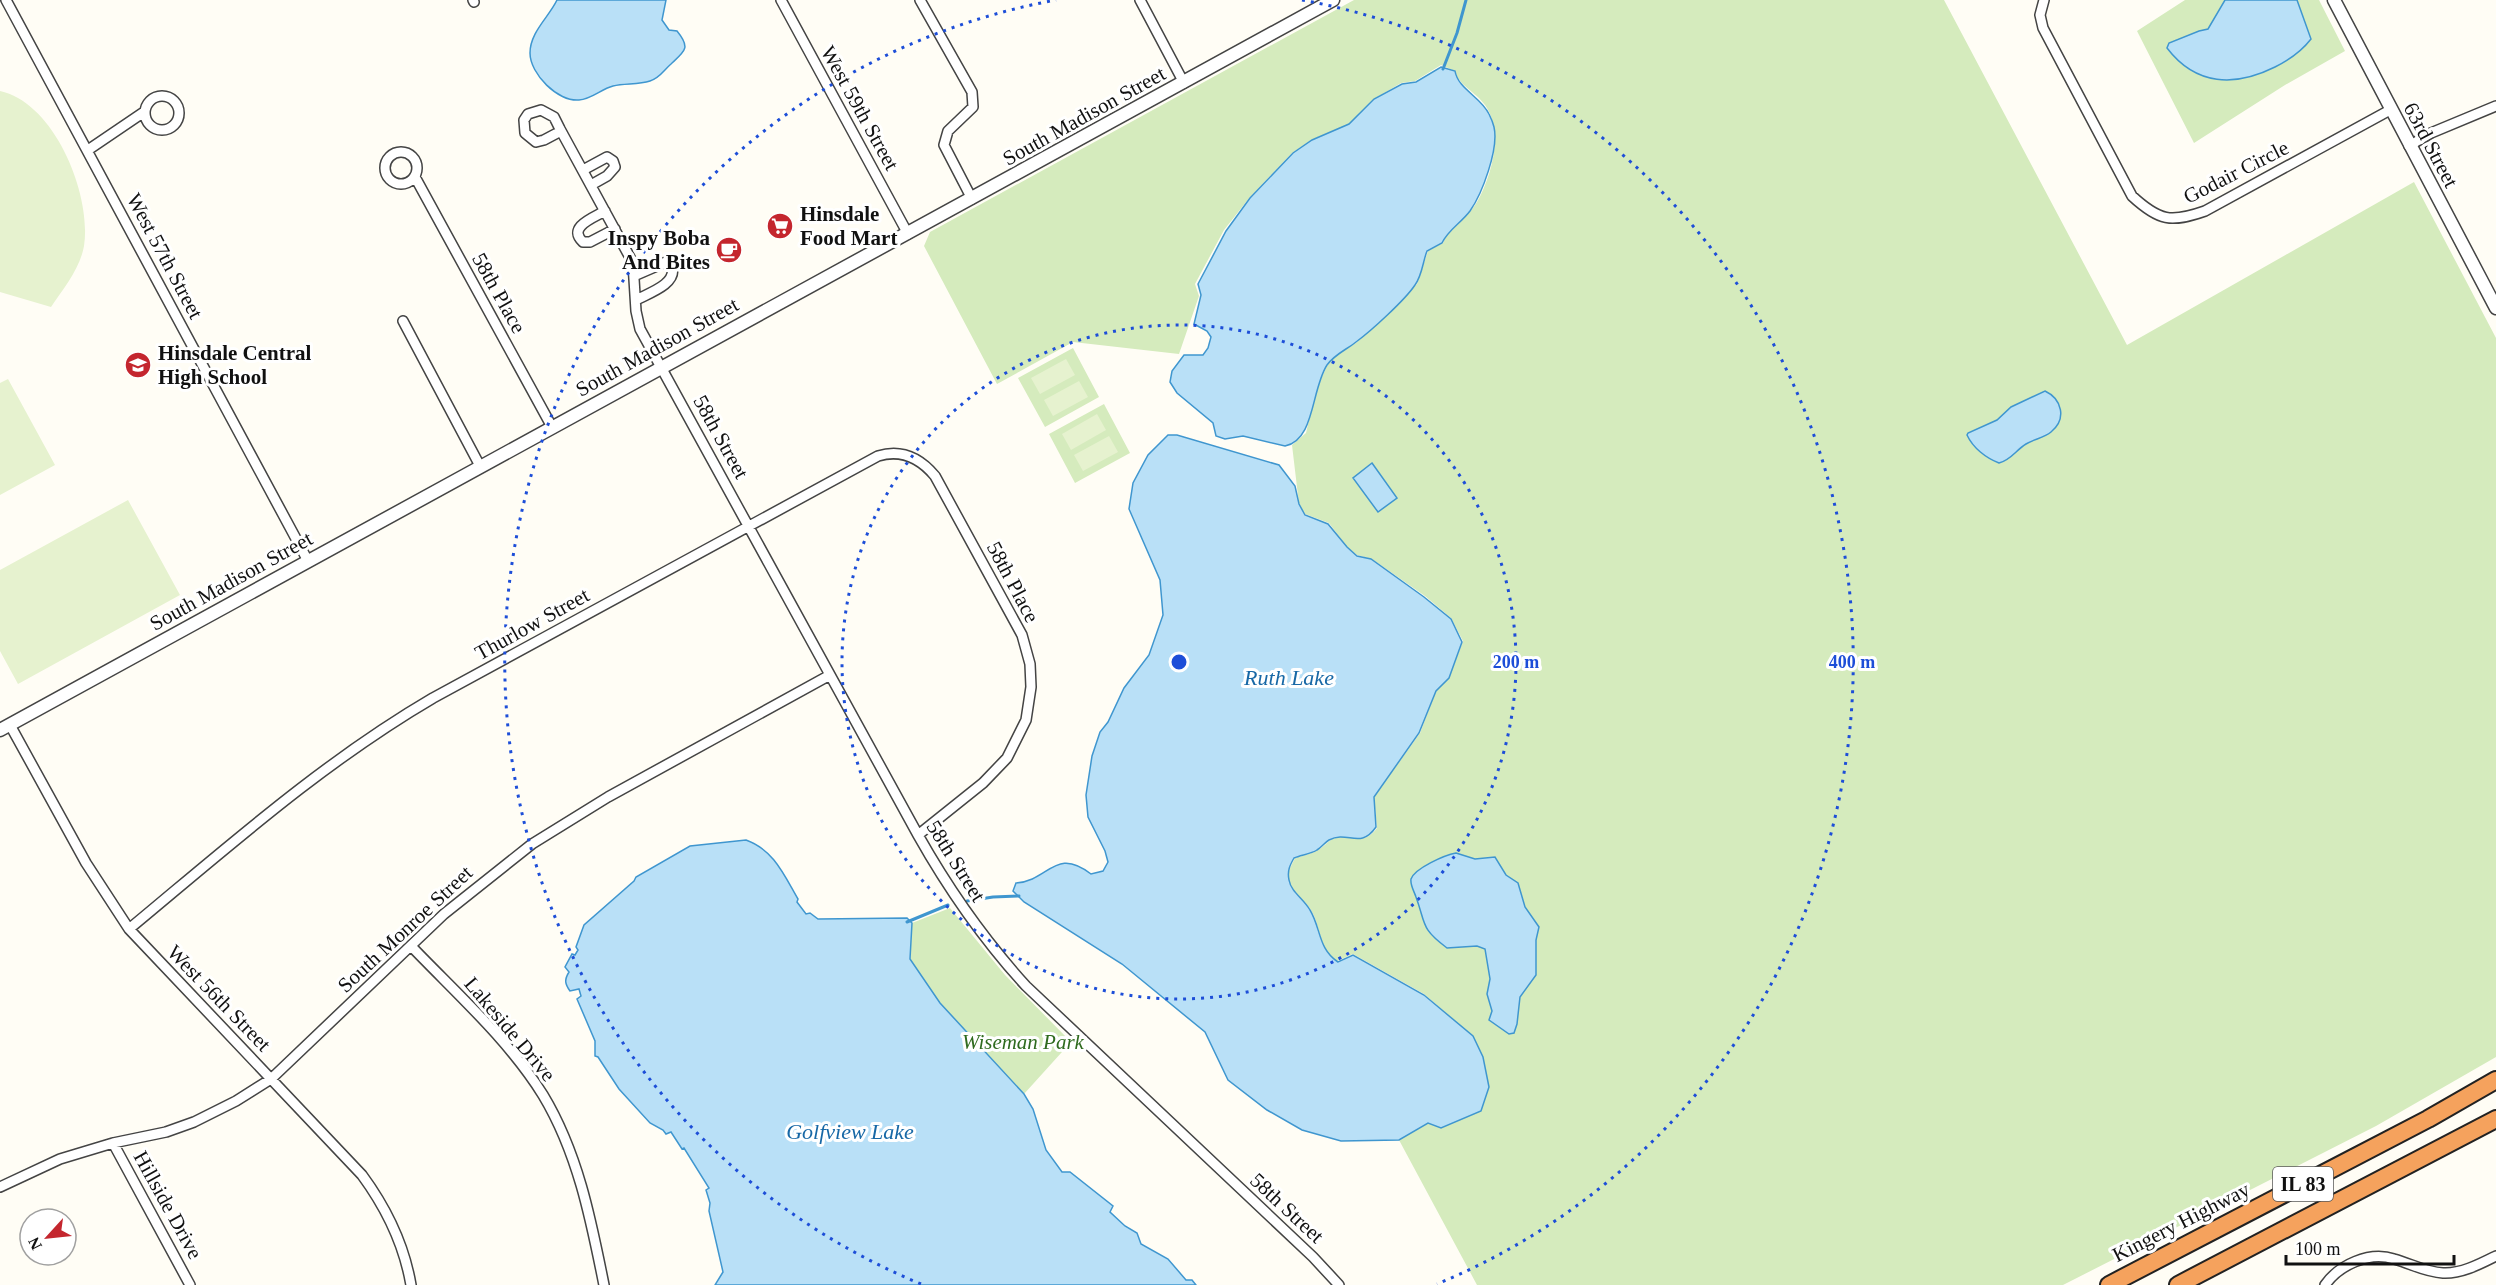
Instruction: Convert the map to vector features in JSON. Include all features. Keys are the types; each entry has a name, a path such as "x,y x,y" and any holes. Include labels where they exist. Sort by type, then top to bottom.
{"highway":[{"name":"Kingery Highway","path":"2109,1285 2428,1119 2496,1080"},
{"name":"IL 83","path":"2178,1285 2496,1119"}],"street":[{"name":"West 57th Street","path":"6,0 308,561"},
{"name":"West 59th Street","path":"781,0 908,234"},
{"path":"920,0 972,92 973,107 948,130 944,145 972,199"},
{"path":"1140,0 1184,83"},
{"name":"South Madison Street","path":"5,728 1333,0"},
{"name":"Godair Circle","path":"2044,0 2040,15 2043,28 2132,196 2149,211 2168,219 2184,219 2205,211 2390,110"},
{"name":"63rd Street","path":"2334,0 2496,308"},
{"path":"2409,146 2496,106"},
{"path":"88,150 144,112"},
{"path":"561,131 633,263 636,275 666,262 672,267 673,277 636,300"},
{"path":"583,170 607,157 613,161 614,171 591,185"},
{"name":"58th Place","path":"415,177 552,427"},
{"path":"605,212 580,225 577,230 578,237 583,242 590,242 615,229"},
{"name":"58th Street","path":"636,275 636,300 640,329 918,835 959,903 984,938 1026,986 1313,1257 1339,1285"},
{"path":"403,321 480,466"},
{"name":"Thurlow Street","path":"129,929 298,789 377,732 444,693 878,456 908,454 929,468 962,525"},
{"name":"58th Place","path":"918,835 994,773 1012,749 1026,720 1031,687 1029,658 1017,624 962,525"},
{"name":"South Monroe Street","path":"0,1187 60,1159 113,1143 150,1136 194,1122 226,1107 271,1079 451,908 499,868 566,822 830,675"},
{"name":"West 56th Street","path":"5,728 86,863 129,929 351,1162 379,1199 404,1252 411,1285"},
{"name":"Lakeside Drive","path":"411,946 499,1037 544,1096 564,1135 578,1171 604,1285"},
{"name":"Hillside Drive","path":"113,1143 190,1285"},
{"path":"2325,1285 2334,1273 2369,1258 2392,1258 2423,1271 2446,1273 2471,1268 2496,1256"}],"green space":[{"path":"1354,0 1944,0 2127,345 2414,182 2496,338 2496,1057 2376,1126 2063,1285 1477,1285 1399,1140 1428,1123 1473,1036 1424,994 1353,954 1337,961 1331,956 1323,943 1313,914 1289,881 1290,869 1295,858 1315,851 1335,838 1363,838 1372,834 1377,828 1374,797 1420,733 1436,691 1449,678 1463,641 1451,618 1425,596 1372,559 1357,555 1347,547 1329,523 1305,514 1299,504 1292,445 1306,433 1316,390 1327,366 1334,357 1356,343 1417,284 1428,251 1443,243 1446,236 1467,216 1477,202 1494,154 1495,140 1491,116 1485,105 1460,81 1455,71 1441,65 1415,81 1401,83 1374,99 1349,124 1311,140 1292,153 1250,197 1224,230 1195,284 1199,296 1179,354 1073,342 997,384 924,246 930,232"},
{"path":"2185,0 2319,0 2345,51 2285,85 2194,143 2137,31"},
{"path":"0,91 20,99 37,113 53,132 66,154 82,202 85,225 82,254 79,263 51,307 0,292"},
{"path":"1073,348 1099,397 1045,427 1018,378"},
{"path":"1066,359 1075,375 1040,394 1031,378"},
{"path":"8,379 55,465 0,495 0,383"},
{"path":"1079,381 1088,397 1053,416 1044,400"},
{"path":"1104,404 1130,453 1075,483 1049,434"},
{"path":"1097,414 1106,430 1071,450 1062,434"},
{"path":"1109,436 1118,452 1083,471 1074,455"},
{"path":"128,500 180,595 18,684 0,651 0,570"},
{"name":"Wiseman Park","path":"950,908 1005,975 1071,1042 1024,1094 940,1003 910,959 912,923"}],"water":[{"path":"557,0 666,0 662,20 669,30 677,31 685,45 683,52 653,80 613,86 579,100 562,96 554,92 540,78 531,61 530,53 536,31"},
{"path":"2225,0 2297,0 2311,39 2290,58 2260,73 2231,80 2203,76 2178,61 2167,48 2169,43 2208,29"},
{"path":"1441,67 1455,71 1460,83 1485,108 1494,127 1492,159 1475,203 1442,243 1427,251 1421,273 1404,299 1370,331 1330,361 1322,375 1307,424 1295,442 1285,446 1243,436 1225,439 1216,436 1213,423 1177,393 1170,382 1172,371 1184,355 1203,355 1208,348 1211,337 1207,331 1194,324 1201,295 1198,284 1226,231 1250,198 1293,153 1312,140 1349,124 1374,99 1402,84 1416,82"},
{"path":"2045,391 2059,404 2061,415 2056,427 2048,434 2026,444 2007,460 1999,463 1980,452 1970,440 1968,433 1997,420 2011,407"},
{"name":"Ruth Lake","path":"1168,435 1177,435 1279,465 1295,486 1299,504 1305,515 1328,524 1357,556 1371,559 1424,597 1451,619 1462,642 1449,678 1436,691 1419,733 1374,797 1376,827 1365,837 1359,839 1342,837 1329,840 1319,849 1294,858 1288,877 1292,888 1314,917 1323,945 1332,957 1338,962 1353,955 1424,995 1473,1036 1483,1057 1489,1087 1481,1111 1441,1128 1428,1123 1399,1140 1341,1141 1302,1130 1267,1110 1228,1080 1205,1032 1122,964 1024,902 1013,891 1016,883 1037,877 1060,864 1069,863 1079,866 1091,874 1103,871 1108,862 1088,817 1086,795 1092,756 1100,732 1108,722 1124,688 1149,655 1163,615 1160,580 1129,509 1133,483 1148,455"},
{"path":"1372,463 1397,498 1378,512 1353,478"},
{"name":"Golfview Lake","path":"746,840 764,850 777,864 806,914 810,913 818,919 907,918 912,923 910,959 940,1003 1024,1094 1033,1109 1046,1150 1062,1172 1070,1172 1113,1206 1110,1212 1125,1226 1137,1233 1141,1244 1168,1259 1186,1280 1192,1280 1196,1285 715,1285 723,1272 709,1211 710,1203 706,1190 709,1188 671,1132 666,1134 650,1123 619,1089 598,1057 595,1056 595,1041 577,999 581,996 579,989 570,991 568,989 566,980 569,972 565,967 572,954 575,955 578,950 576,947 584,925 636,877 690,846"},
{"path":"1456,853 1475,859 1495,857 1506,875 1518,883 1525,907 1539,927 1536,940 1536,975 1520,997 1514,1033 1509,1034 1489,1020 1492,1011 1487,994 1490,979 1485,949 1477,946 1447,948 1438,941 1425,925 1412,886 1411,879 1424,866"}],"waterway":[{"path":"1443,69 1457,33 1466,0"},
{"path":"967,901 1019,896"},
{"path":"907,922 948,905"}],"place":[{"name":"Hinsdale Food Mart","path":"780,226"},
{"name":"Inspy Boba And Bites","path":"729,250"},
{"name":"Hinsdale Central High School","path":"138,365"}]}
